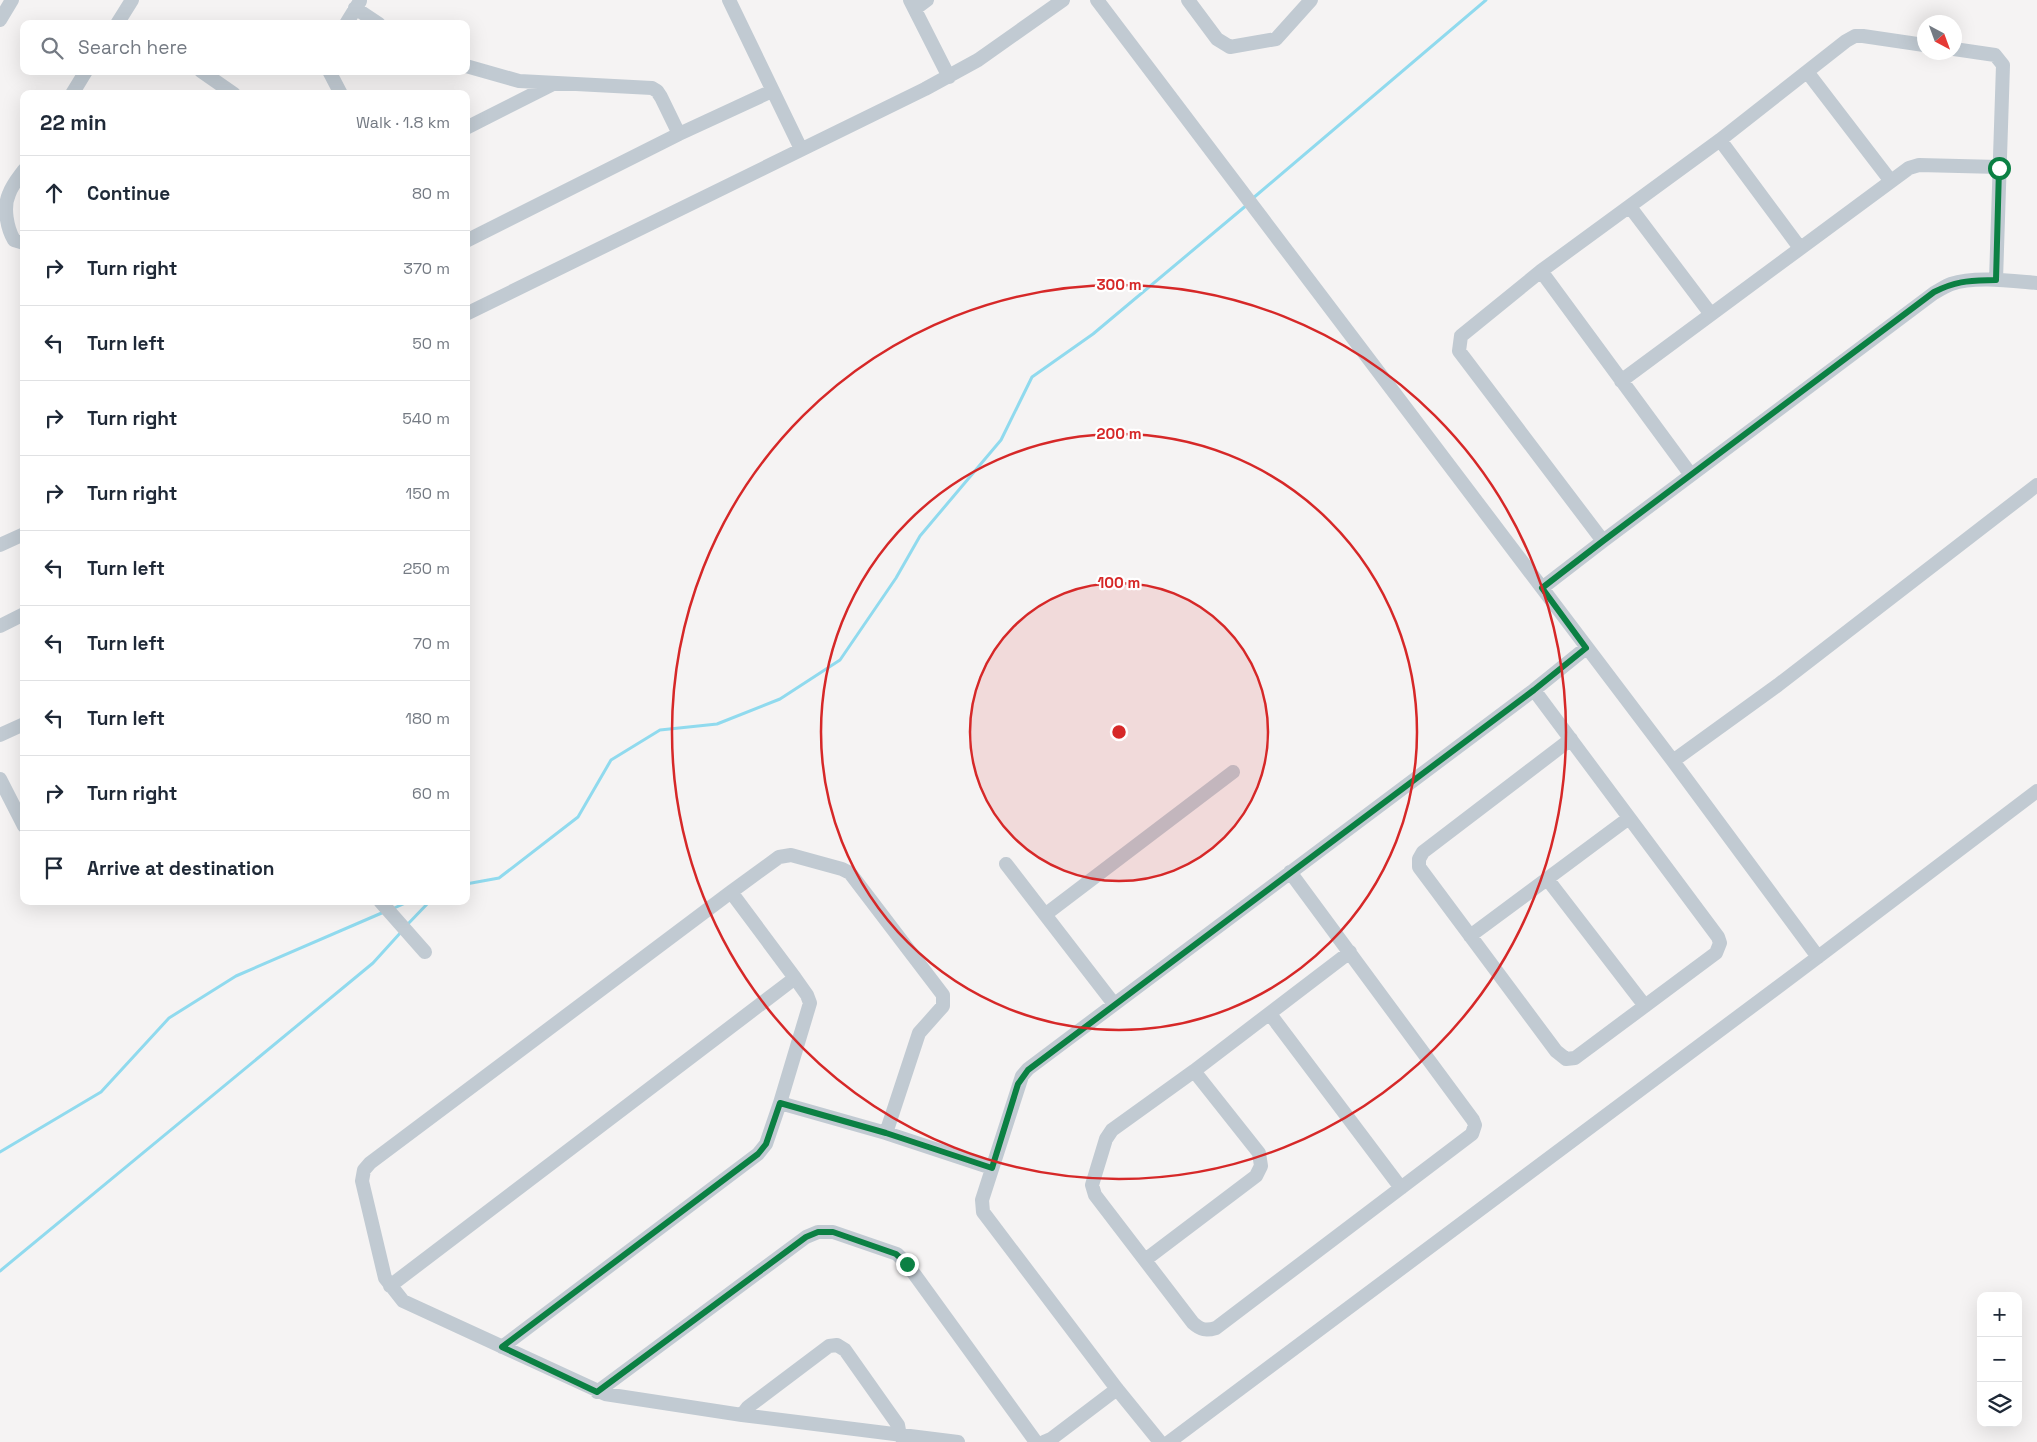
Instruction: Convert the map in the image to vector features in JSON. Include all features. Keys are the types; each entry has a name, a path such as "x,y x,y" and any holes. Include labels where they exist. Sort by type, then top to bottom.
{"street":[{"path":"0,20 12,0"},
{"path":"122,20 132,0"},
{"path":"729,0 801,149"},
{"path":"927,0 913,5 949,77"},
{"path":"470,312 949,77 978,60 1064,0"},
{"path":"1097,0 1674,762 1818,957"},
{"path":"1188,0 1217,39 1230,47 1276,39 1311,0"},
{"path":"348,20 358,4 375,20"},
{"path":"1603,541 1459,351 1458,344 1461,336 1541,271 1720,140 1846,41 1855,36 1917,43"},
{"path":"1962,50 1995,55 2002,64 1996,280"},
{"path":"470,67 519,81 652,88 661,97 679,134"},
{"path":"1808,72 1890,180"},
{"path":"74,90 84,75"},
{"path":"207,75 228,90"},
{"path":"331,75 338,90"},
{"path":"470,126 557,82"},
{"path":"470,239 679,134 772,91"},
{"path":"1720,140 1800,248"},
{"path":"1621,381 1890,180 1909,168 1919,165 1999,168"},
{"path":"20,176 8,194 7,202 10,234 14,240 20,242"},
{"path":"1630,207 1710,314"},
{"path":"1541,271 1691,475"},
{"path":"1542,588 1934,292 1960,281 1996,280 2037,283"},
{"path":"1674,762 1778,685 2037,485"},
{"path":"0,545 20,536"},
{"path":"0,626 20,616"},
{"path":"1160,1442 1117,1389 983,1212 982,1200 1022,1076 1114,1004 1534,690 1586,648"},
{"path":"1534,690 1571,739 1718,937 1720,943 1716,953 1575,1058 1566,1059 1556,1052 1419,867 1419,859 1423,852 1571,739"},
{"path":"0,735 20,726"},
{"path":"1046,914 1233,772"},
{"path":"0,779 20,818"},
{"path":"1169,1442 2037,791"},
{"path":"1470,936 1548,880 1629,818"},
{"path":"886,1133 919,1033 943,1006 943,995 850,873 791,855 779,857 731,892 366,1166 362,1181 382,1268 390,1286 403,1301 597,1392 742,1415 958,1442"},
{"path":"1006,864 1114,1004"},
{"path":"1290,872 1350,952 1473,1120 1475,1125 1472,1134 1216,1328 1207,1331 1199,1329 1095,1195 1092,1185 1106,1139 1112,1130 1194,1071 1350,952"},
{"path":"1548,880 1645,1006"},
{"path":"502,1347 758,1154 766,1144 810,1003 807,995 795,978 731,892"},
{"path":"384,905 425,952"},
{"path":"390,1286 795,978"},
{"path":"1270,1014 1401,1188"},
{"path":"1145,1260 1256,1176 1262,1166 1259,1153 1194,1071"},
{"path":"780,1103 886,1133 992,1168"},
{"path":"597,1392 806,1237 818,1232 833,1232 896,1254 907,1264 1036,1442"},
{"path":"742,1415 748,1408 829,1346 837,1345 845,1350 898,1425 900,1436"},
{"path":"1044,1442 1051,1439 1117,1389"}],"waterway":[{"path":"1252,199 1486,0"},
{"path":"470,883 499,878 578,817 611,760 660,730 717,724 780,699 840,660 896,578 920,536 1001,440 1032,377 1093,334 1248,204"},
{"path":"392,909 401,905"},
{"path":"406,926 426,905"},
{"path":"0,1152 101,1092 169,1018 236,976 384,912"},
{"path":"0,1271 373,963 402,931"}],"route":[{"path":"907,1264 896,1254 833,1232 818,1232 806,1237 597,1392 502,1347 758,1154 766,1144 780,1103 886,1133 992,1168 1018,1084 1028,1070 1534,690 1586,648 1542,588 1934,292 1960,281 1996,280 1999,168"}]}
